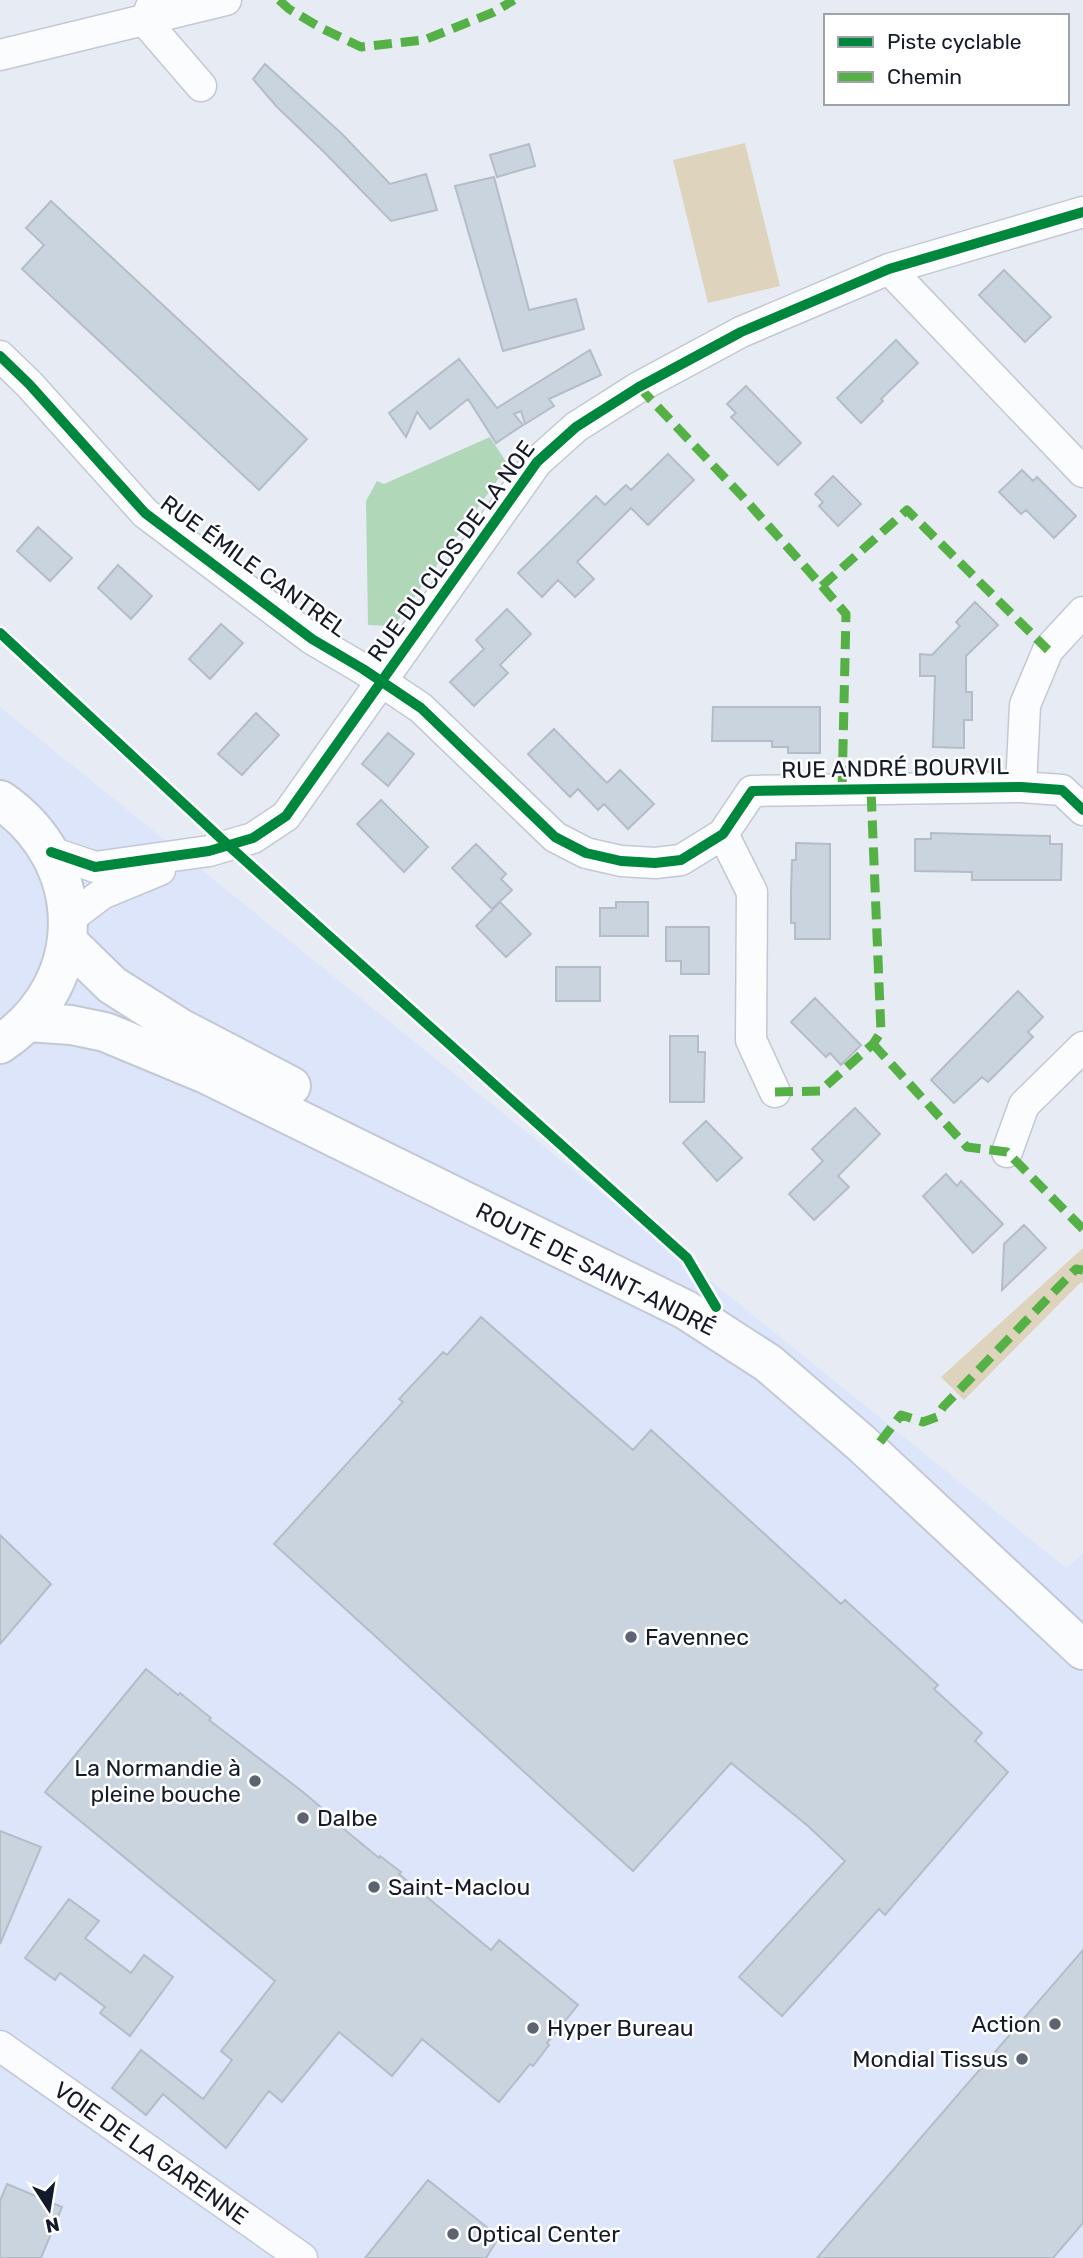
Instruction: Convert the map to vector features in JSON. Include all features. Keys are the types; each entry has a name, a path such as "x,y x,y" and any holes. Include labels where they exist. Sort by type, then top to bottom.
{"main road":[{"path":"0,800 17,811 36,830 51,852 66,896 68,930 61,967 50,991 14,1033"},
{"name":"ROUTE DE SAINT-ANDRÉ","path":"68,930 113,985 180,1028 254,1068 592,1237 716,1307 842,1406 1083,1630"},
{"name":"ROUTE DE SAINT-ANDRÉ","path":"14,1033 71,1025 105,1032 205,1074 686,1310 768,1363 871,1452 1083,1650"}],"street":[{"path":"0,55 149,10 226,0"},
{"path":"149,10 201,86"},
{"name":"RUE DU CLOS DE LA NOE","path":"68,930 102,894 209,851 253,838 286,816 537,462 576,427 639,387 741,332 890,269 1083,212"},
{"path":"890,269 1083,472"},
{"name":"RUE ÉMILE CANTREL","path":"0,356 29,384 145,513 312,639 421,708 555,837 586,853 621,861 655,863 681,860 723,834"},
{"path":"1021,788 1025,705 1048,650 1083,612"},
{"name":"RUE ANDRÉ BOURVIL","path":"723,834 752,791 1021,788 1062,790 1083,810"},
{"path":"723,834 752,892 751,1040 775,1092"},
{"name":"RUE DU CLOS DE LA NOE","path":"51,852 95,867 209,851"},
{"path":"1007,1152 1024,1105 1083,1047"},
{"name":"VOIE DE LA GARENNE","path":"0,2046 302,2258"}],"shaded area":[{"path":"745,143 780,286 708,303 673,160"},
{"path":"490,437 508,465 394,626 368,625 366,501 377,481 384,484"},
{"path":"0,707 1066,1568 1083,1554 1083,2258 0,2258"},
{"path":"1083,1248 1083,1284 1081,1282 964,1400 941,1377"}],"building":[{"path":"265,64 342,134 390,184 426,174 437,210 391,221 277,107 253,79"},
{"path":"529,144 535,166 497,177 490,155"},
{"path":"494,177 529,310 576,299 584,329 503,351 455,186"},
{"path":"51,201 307,439 259,490 22,269 44,245 26,228"},
{"path":"1004,270 1051,317 1025,342 979,295"},
{"path":"896,340 918,363 861,423 837,398"},
{"path":"590,350 601,375 549,399 554,406 525,424 521,411 514,414 523,425 496,443 468,399 430,429 417,412 406,437 389,413 459,359 497,408"},
{"path":"746,386 801,443 778,465 731,417 736,413 727,404"},
{"path":"668,454 694,480 648,525 631,508 577,562 594,579 575,597 558,580 542,597 518,573 596,496 605,505 626,485 631,490"},
{"path":"1022,470 1033,481 1037,477 1076,516 1054,538 1026,510 1021,514 999,492"},
{"path":"833,476 861,504 838,526 819,506 823,502 815,494"},
{"path":"38,527 72,558 50,581 17,551"},
{"path":"118,565 152,596 131,619 98,588"},
{"path":"975,602 998,625 966,656 966,692 972,692 972,720 964,720 964,748 933,747 935,676 920,676 920,654 932,655 960,626 956,622"},
{"path":"507,609 531,634 500,665 508,673 474,706 450,682 484,649 476,640"},
{"path":"221,624 243,643 210,679 189,659"},
{"path":"713,707 820,707 820,753 788,753 788,747 772,747 772,741 712,741"},
{"path":"256,713 279,735 242,775 218,754"},
{"path":"554,729 607,783 620,770 654,804 628,829 604,804 598,810 578,789 570,797 528,754"},
{"path":"388,733 414,754 388,786 362,764"},
{"path":"381,800 428,847 404,872 357,824"},
{"path":"931,833 1050,836 1050,844 1062,844 1061,880 972,880 972,872 915,871 915,839 931,839"},
{"path":"796,843 830,844 830,939 795,939 795,923 791,923 791,891 792,860 796,860"},
{"path":"476,844 506,874 501,879 512,890 492,909 452,868"},
{"path":"500,902 531,934 506,957 476,926"},
{"path":"616,902 648,902 648,936 600,936 600,908 616,908"},
{"path":"666,927 709,927 709,974 681,974 681,961 666,961"},
{"path":"556,967 600,967 600,1001 556,1001"},
{"path":"1018,991 1043,1017 1028,1032 1033,1037 988,1082 982,1077 954,1103 931,1080"},
{"path":"815,998 861,1045 841,1065 830,1053 826,1057 791,1022"},
{"path":"670,1036 698,1036 698,1052 705,1052 704,1102 670,1102"},
{"path":"855,1108 880,1134 838,1176 849,1187 814,1220 789,1194 823,1161 812,1149"},
{"path":"706,1121 742,1158 717,1181 683,1143"},
{"path":"946,1174 957,1186 961,1181 1003,1224 973,1253 923,1196"},
{"path":"1024,1225 1046,1248 1002,1290 1004,1244"},
{"name":"Favennec","path":"481,1317 633,1450 651,1430 841,1604 845,1600 938,1685 934,1689 982,1733 975,1741 1008,1772 885,1915 879,1909 782,2016 739,1977 845,1861 808,1826 731,1763 633,1871 274,1544 403,1402 399,1399 443,1352 447,1355"},
{"path":"0,1535 51,1584 0,1644"},
{"path":"146,1669 303,1792 323,1809 322,1811 379,1858 380,1856 401,1872 399,1874 491,1950 499,1940 578,2005 547,2043 549,2045 533,2066 530,2064 499,2102 422,2039 392,2076 339,2032 282,2102 269,2091 226,2148 163,2094 146,2115 112,2088 141,2050 203,2099 232,2060 221,2051 275,1981 45,1792"},
{"path":"0,1831 41,1847 0,1944"},
{"path":"69,1899 99,1921 85,1938 131,1973 144,1955 173,1977 130,2036 100,2013 105,2007 60,1973 55,1980 25,1958"},
{"path":"1083,1950 1083,2223 1053,2258 817,2258"},
{"path":"428,2180 499,2237 486,2258 365,2258"},
{"path":"7,2184 62,2207 41,2258 0,2258 0,2201"}],"marked path":[{"path":"279,0 321,28 361,47 424,40 494,12 514,0"},
{"path":"639,387 822,586 907,510 1048,650"},
{"path":"822,586 846,614 842,791"},
{"path":"775,1092 820,1091 873,1044 881,1032 871,790"},
{"path":"873,1044 967,1147 1007,1152 1083,1229"},
{"path":"880,1442 901,1415 923,1422 937,1417 943,1407 1076,1269 1083,1270"}],"cycle path":[{"path":"51,852 95,867 209,851 253,838 286,816 537,462 576,427 639,387 741,332 889,269 1083,212"},
{"path":"0,356 29,384 145,513 312,639 421,708 555,837 586,853 621,861 655,863 681,860 723,834 752,791 1021,787 1062,790 1083,810"},
{"path":"0,633 229,846 687,1258 716,1307"}],"place":[{"name":"Favennec","path":"631,1637"},
{"name":"La Normandie à pleine bouche","path":"255,1781"},
{"name":"Dalbe","path":"303,1818"},
{"name":"Saint-Maclou","path":"374,1887"},
{"name":"Action","path":"1055,2024"},
{"name":"Hyper Bureau","path":"533,2028"},
{"name":"Mondial Tissus","path":"1022,2059"},
{"name":"Optical Center","path":"453,2234"}]}
